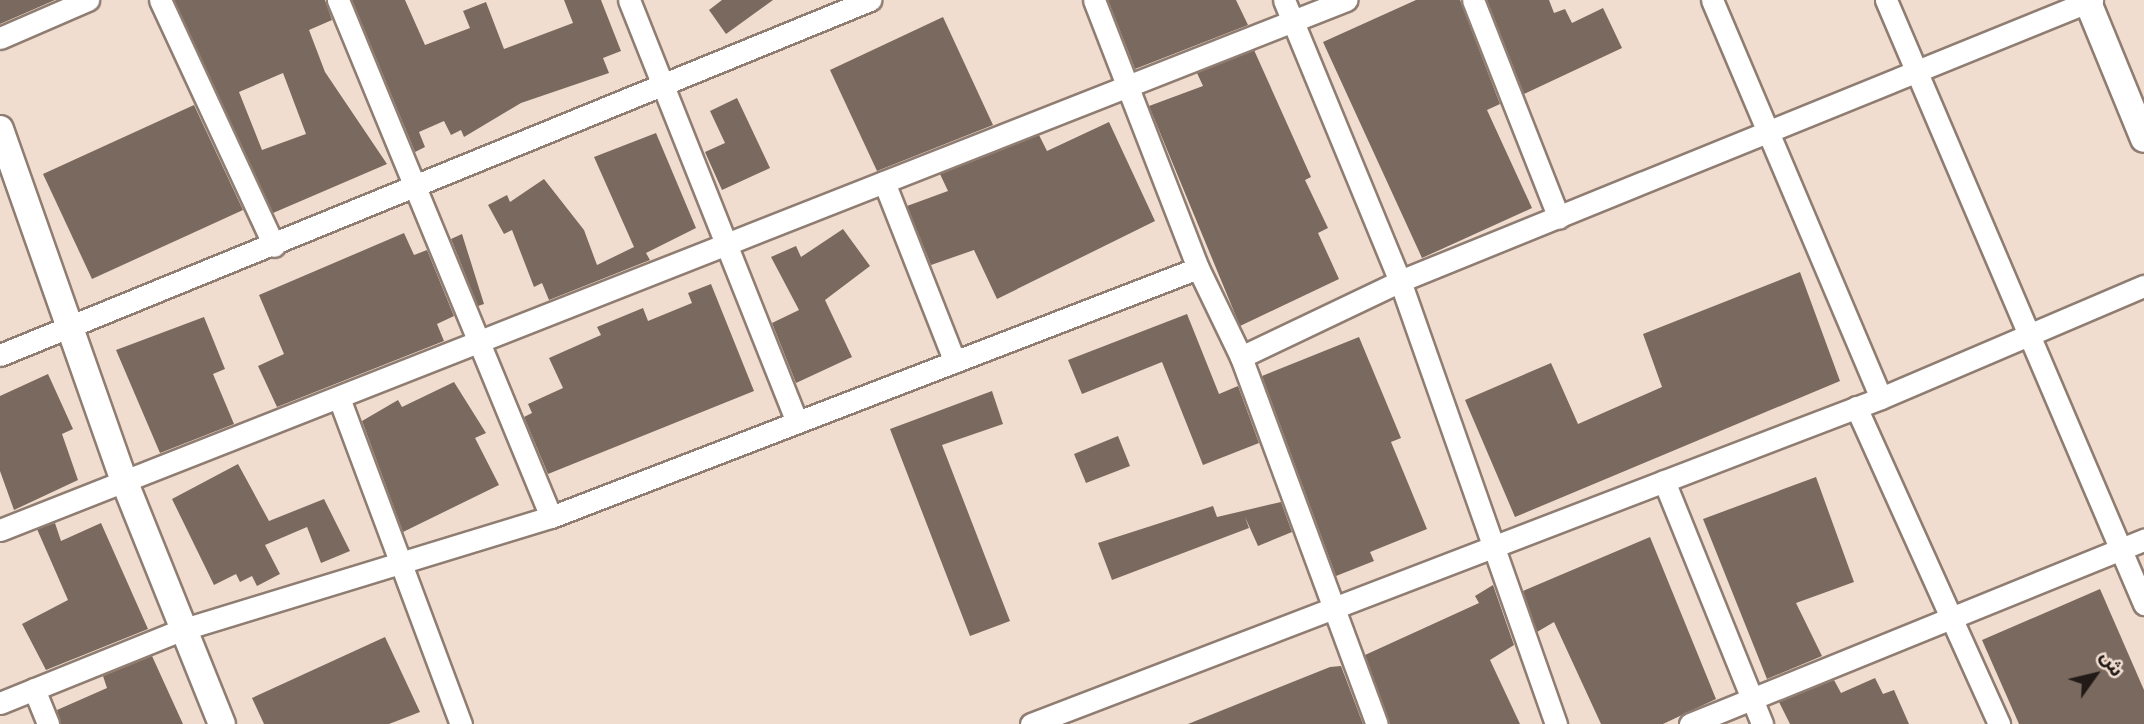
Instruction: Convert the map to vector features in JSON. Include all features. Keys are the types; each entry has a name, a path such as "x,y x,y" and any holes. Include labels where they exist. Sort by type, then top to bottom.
{"street":[{"path":"0,38 88,0"},
{"path":"160,0 274,246"},
{"path":"338,0 412,188 551,517"},
{"path":"629,0 797,422"},
{"path":"0,355 68,331 664,86 819,9 870,0"},
{"path":"1094,0 1198,268 1241,357 1377,724"},
{"path":"1284,0 1401,281 1492,551 1556,724"},
{"path":"0,530 123,478 480,346 1127,82 1346,0"},
{"path":"1473,0 1559,218"},
{"path":"1712,0 1881,398"},
{"path":"1886,0 2032,334 2134,544 2144,604"},
{"path":"1241,357 1401,281 1559,218 1914,69 2089,1 2144,139"},
{"path":"0,129 68,331 181,630 222,724"},
{"path":"884,182 955,362"},
{"path":"0,703 181,630 551,517 1198,268"},
{"path":"1031,724 1492,551 1664,481 1881,398 2144,286"},
{"path":"339,398 403,562 461,724"},
{"path":"1857,407 1999,724"},
{"path":"1664,481 1762,724"},
{"path":"1690,724 2134,544"},
{"path":"34,689 48,724"}],"building":[{"path":"0,0 55,0 0,24"},
{"path":"174,0 325,0 332,20 309,30 325,72 387,164 273,213","holes":["283,73 306,134 262,150 239,92"]},
{"path":"352,0 405,0 425,45 470,28 463,11 486,2 504,49 573,23 564,0 601,0 621,51 603,58 609,73 521,103 464,137 461,130 451,135 444,121 419,132 425,147 415,152"},
{"path":"722,0 773,0 726,34 709,10"},
{"path":"1108,0 1236,0 1248,25 1135,69"},
{"path":"1416,0 1460,0 1500,104 1487,110 1532,208 1422,258 1323,42"},
{"path":"1487,0 1549,0 1554,13 1565,9 1572,23 1603,8 1622,48 1524,94"},
{"path":"943,17 993,125 877,171 830,70"},
{"path":"1254,50 1311,177 1305,180 1328,228 1318,233 1339,279 1240,326 1149,106 1203,86 1197,73"},
{"path":"737,98 770,168 722,190 705,152 725,143 710,111"},
{"path":"194,105 243,210 92,279 43,174"},
{"path":"1109,122 1155,221 997,299 974,250 931,265 907,206 948,191 940,174 1039,135 1047,151"},
{"path":"656,133 696,228 646,253 650,260 549,300 542,283 534,287 512,230 504,234 488,205 507,195 510,202 544,179 584,230 597,265 634,247 594,157"},
{"path":"843,229 870,266 825,300 852,357 796,383 772,323 799,310 771,257 796,246 801,257"},
{"path":"404,233 414,255 427,250 454,316 437,324 444,341 277,407 258,366 284,354 259,295"},
{"path":"462,234 484,304 478,306 451,239"},
{"path":"1800,272 1840,381 1515,517 1465,400 1551,363 1578,424 1662,387 1643,334"},
{"path":"711,284 754,391 548,474 524,417 532,413 528,404 563,388 549,358 601,335 597,327 643,308 648,321 692,303 688,293"},
{"path":"1187,314 1219,394 1238,386 1259,443 1203,465 1162,362 1082,394 1068,360"},
{"path":"204,317 225,369 213,374 234,424 160,453 116,350"},
{"path":"1359,337 1401,438 1391,442 1427,529 1370,552 1374,561 1336,576 1262,376"},
{"path":"48,374 73,429 62,434 78,480 14,510 0,471 0,396"},
{"path":"454,382 486,433 475,438 499,485 403,532 362,421 398,400 402,407"},
{"path":"992,391 1003,424 942,445 1010,621 970,636 890,429"},
{"path":"1118,436 1130,466 1086,483 1074,454"},
{"path":"238,464 269,521 324,499 350,551 321,563 307,527 265,545 280,574 257,586 252,576 240,582 236,574 214,585 172,499"},
{"path":"1816,477 1854,582 1796,603 1822,656 1767,679 1703,519"},
{"path":"1281,502 1292,532 1258,546 1245,517 1249,528 1112,580 1098,543 1213,506 1217,517"},
{"path":"55,523 61,541 101,523 148,629 46,670 22,624 68,600 37,529"},
{"path":"1650,537 1716,699 1663,724 1601,724 1554,622 1537,632 1523,591"},
{"path":"1493,585 1514,645 1490,660 1520,724 1390,724 1365,655 1479,603 1475,596"},
{"path":"2100,589 2144,690 2144,724 2019,724 1982,640"},
{"path":"385,637 420,712 389,724 264,724 252,698"},
{"path":"152,656 183,724 61,724 57,710 107,688 103,676"},
{"path":"1341,666 1363,724 1188,724 1330,667"},
{"path":"1875,678 1883,694 1894,690 1909,724 1790,724 1779,702 1834,680 1841,693"}]}
